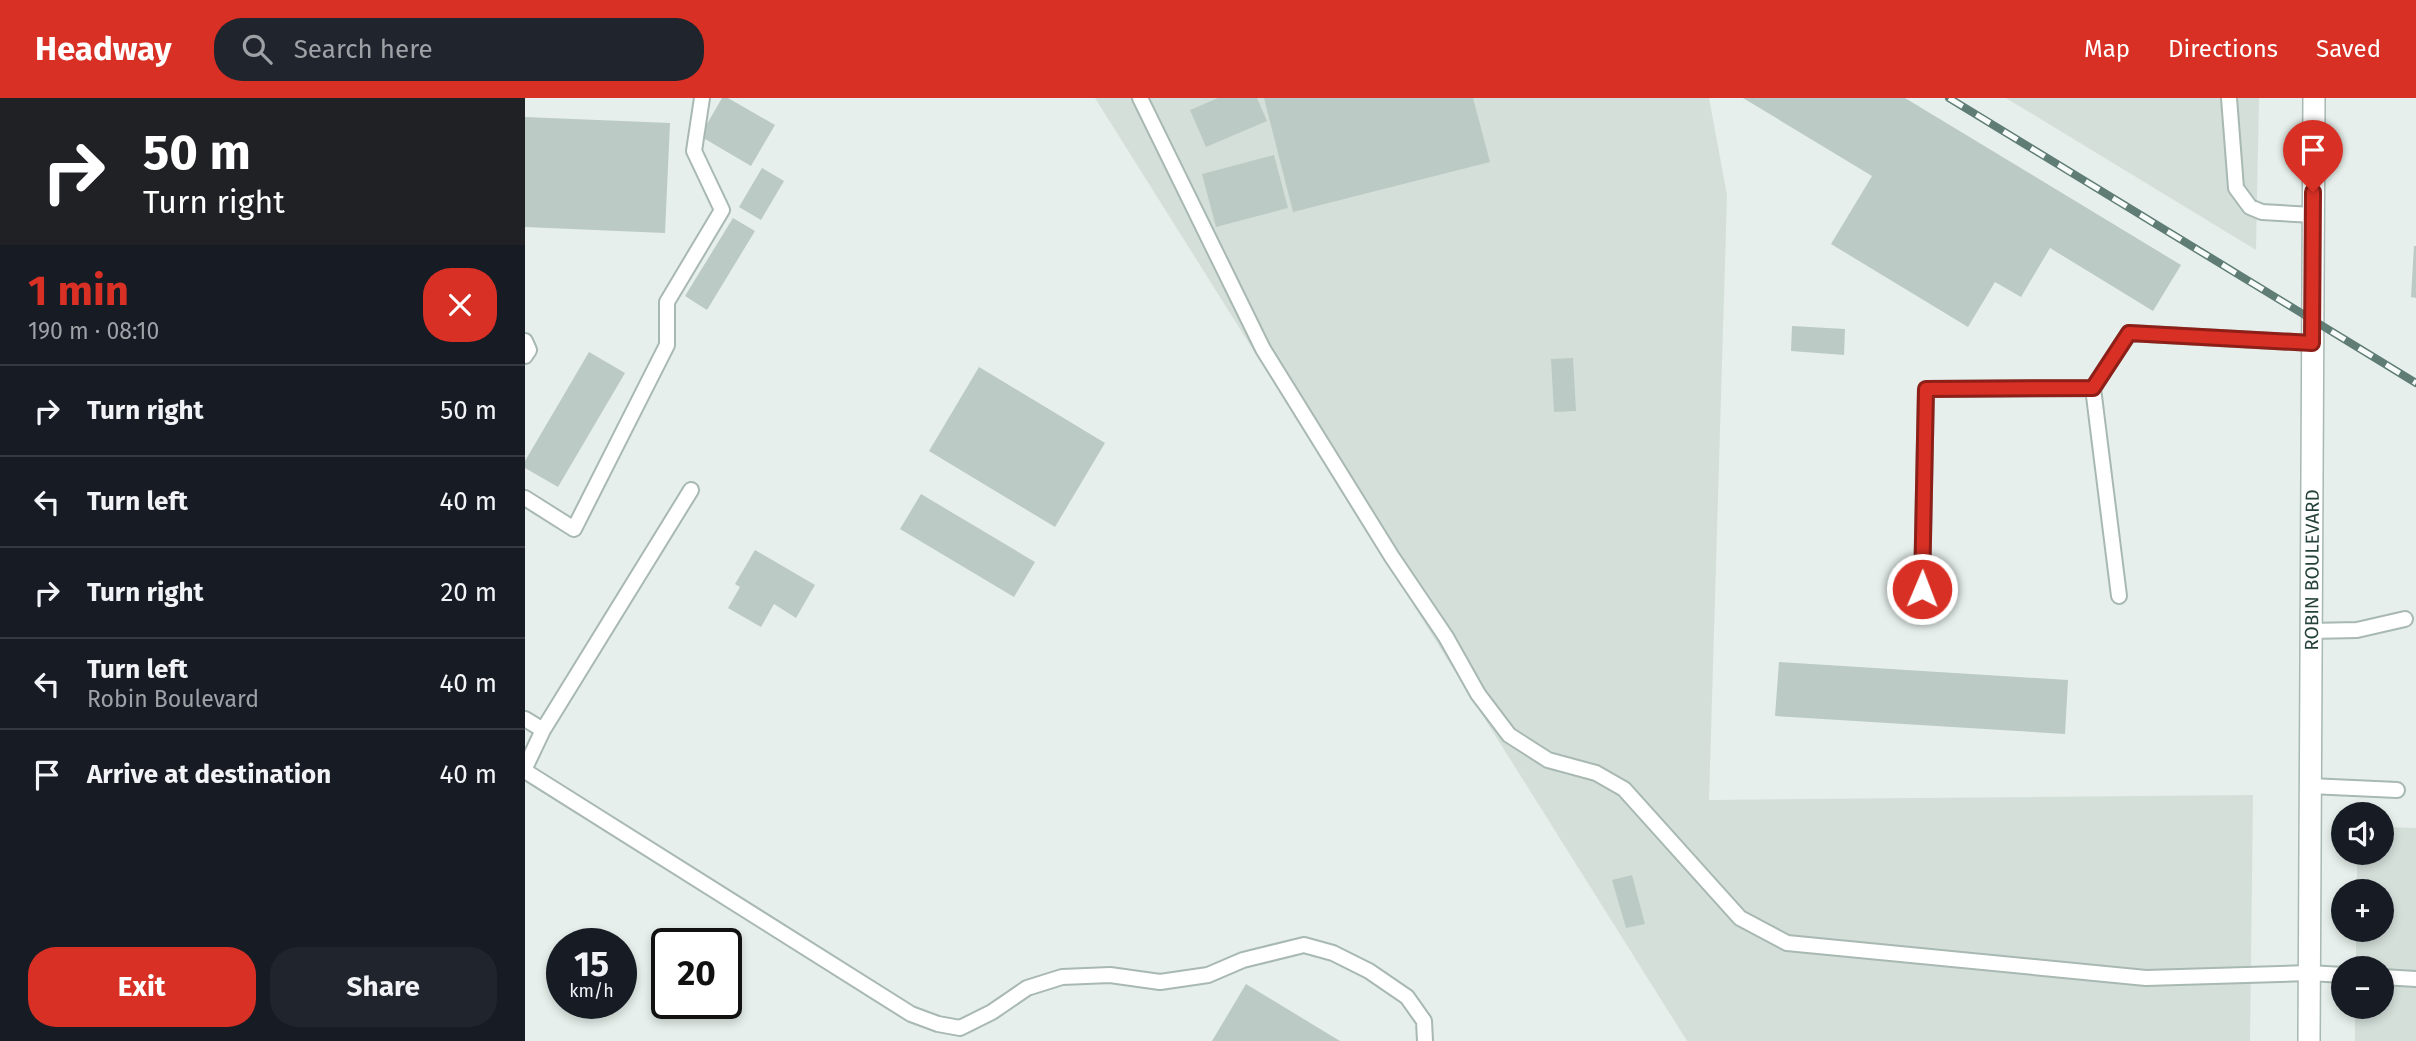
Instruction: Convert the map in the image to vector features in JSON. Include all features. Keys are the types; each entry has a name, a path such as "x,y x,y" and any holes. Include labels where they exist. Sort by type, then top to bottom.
{"street":[{"name":"ROBIN BOULEVARD","path":"2309,1041 2314,98"}],"lane":[{"path":"525,498 574,529 667,345 667,302 722,210 694,152 702,98"},
{"path":"1140,98 1263,349 1392,556 1446,637 1478,694 1509,735 1548,760 1596,773 1625,789 1740,918 1787,943 2146,978 2331,974"},
{"path":"2229,98 2236,188 2250,207 2262,212 2313,215"},
{"path":"2119,596 2093,388 2129,333 2312,343"},
{"path":"525,341 529,350 525,356"},
{"path":"1922,589 1926,389 2093,388"},
{"path":"691,490 543,730 525,769 911,1014 938,1024 960,1028 992,1012 1027,988 1062,977 1110,975 1160,982 1208,975 1243,960 1304,945 1333,953 1369,971 1407,997 1424,1021 1425,1041"},
{"path":"2310,631 2357,629 2405,619"},
{"path":"525,719 543,730"},
{"path":"2310,786 2397,790"},
{"path":"2394,978 2416,979"}],"shaded area":[{"path":"1095,98 1709,98 1727,195 1709,800 2253,795 2250,1041 1687,1041"},
{"path":"2006,98 2259,98 2256,250"},
{"path":"2394,827 2416,828 2416,1041 2355,1041 2355,1019 2394,1019 2394,956 2356,956 2356,942 2394,942 2394,879 2357,879 2357,865 2394,865"}],"building":[{"path":"722,98 728,98 775,125 751,166 700,136"},
{"path":"1218,98 1257,98 1267,121 1206,147 1190,110"},
{"path":"1264,98 1473,98 1490,162 1293,212"},
{"path":"1743,98 1905,98 2181,265 2153,311 2050,248 2021,297 1995,282 1968,327 1831,244 1872,176"},
{"path":"525,117 670,123 665,233 525,227"},
{"path":"1274,155 1288,208 1216,227 1202,174"},
{"path":"762,168 784,181 761,220 739,207"},
{"path":"733,218 755,231 707,310 685,296"},
{"path":"2416,246 2416,298 2411,297"},
{"path":"1792,326 1845,329 1844,355 1791,351"},
{"path":"589,352 625,373 558,487 525,468 525,461"},
{"path":"1573,358 1576,411 1554,412 1551,359"},
{"path":"979,367 1105,443 1055,527 929,451"},
{"path":"921,494 1035,562 1014,597 900,529"},
{"path":"755,550 815,585 796,618 774,604 761,627 728,608 740,587 735,584"},
{"path":"1779,662 2068,680 2065,734 1775,716"},
{"path":"1632,875 1645,924 1626,928 1612,880"},
{"path":"1246,984 1340,1041 1212,1041"}],"railway":[{"path":"1949,98 2416,383"}],"route":[{"path":"1922,589 1926,389 2093,388 2129,333 2312,343 2313,192"}]}
